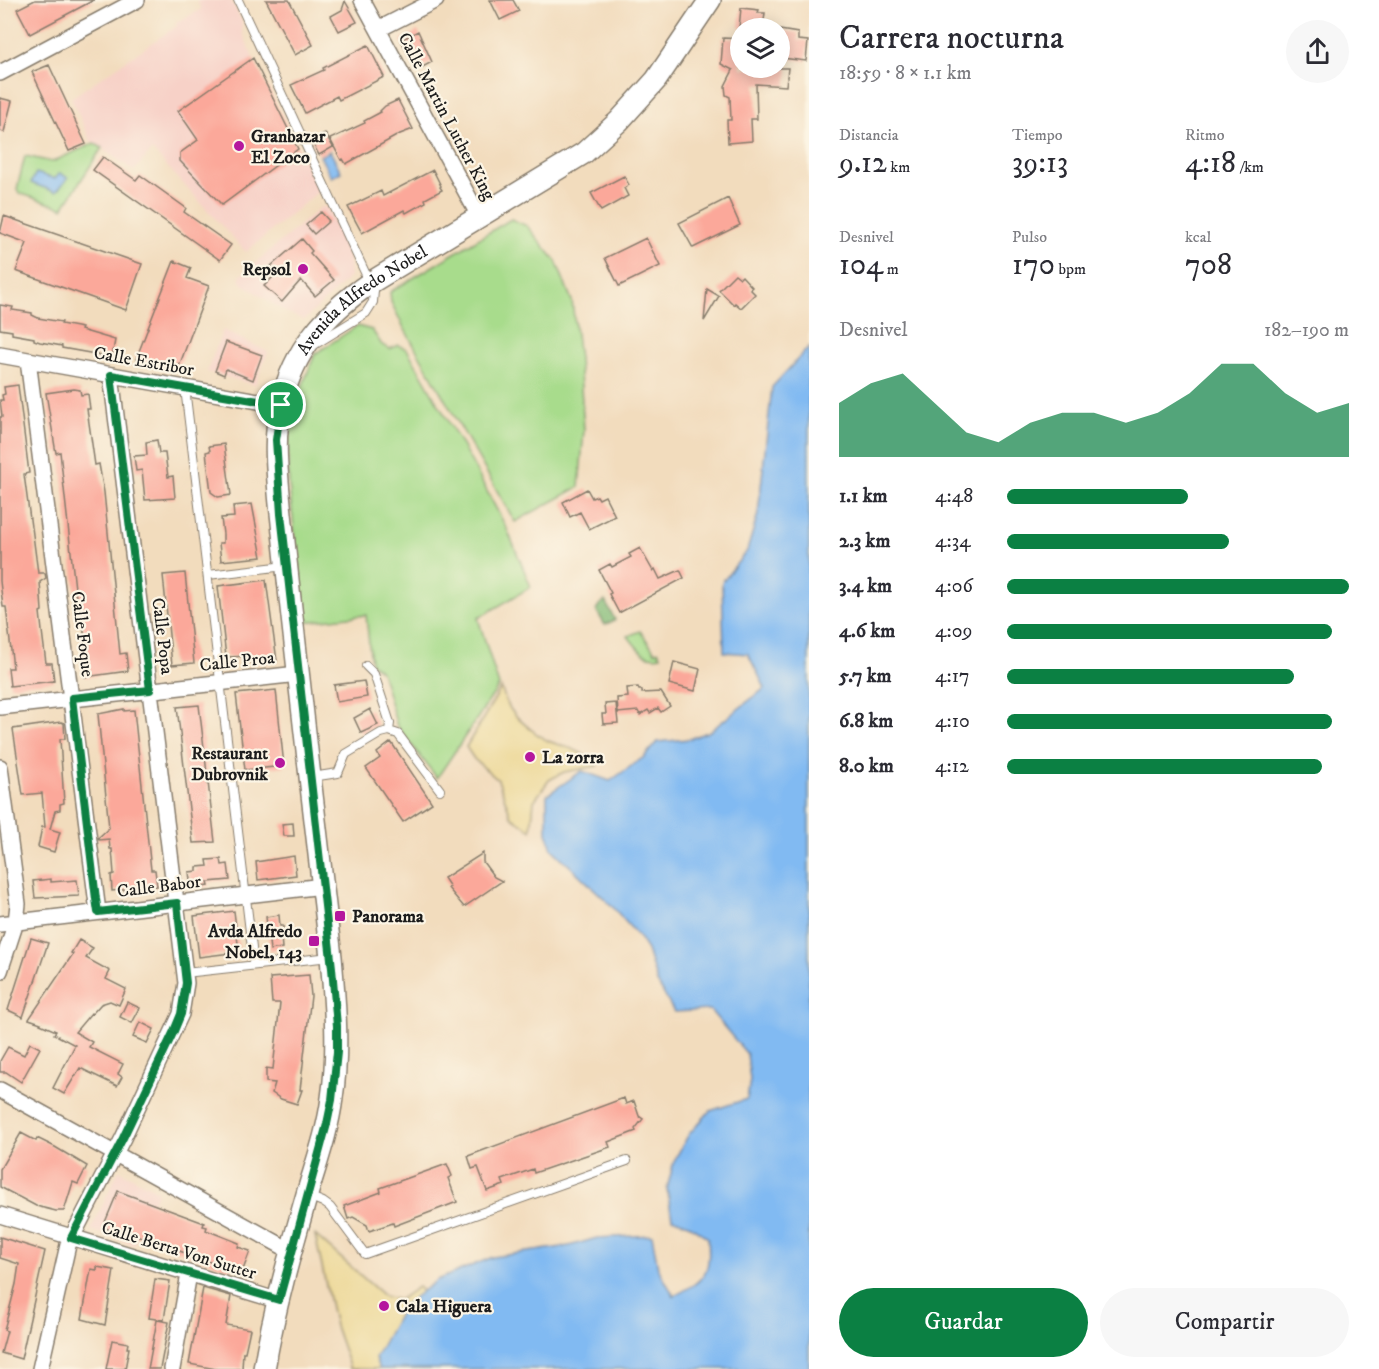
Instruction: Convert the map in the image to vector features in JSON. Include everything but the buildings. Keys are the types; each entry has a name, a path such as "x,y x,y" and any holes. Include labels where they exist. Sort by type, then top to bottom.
{"main road":[{"name":"Avenida Alfredo Nobel","path":"264,1369 291,1251 327,1124 335,1076 337,1026 286,566 276,440 281,405 296,362 314,333 345,300 372,287 584,153 619,121 656,80 710,0"}],"street":[{"path":"0,73 137,0"},
{"name":"Calle Martin Luther King","path":"362,0 480,218"},
{"path":"376,26 385,26 436,0"},
{"name":"Calle Estribor","path":"0,355 281,405"},
{"name":"Calle Foque","path":"28,360 98,912"},
{"name":"Calle Popa","path":"40,1369 68,1245 181,1014 185,997 185,974 177,903 111,375"},
{"name":"Calle Proa","path":"0,707 298,674"},
{"path":"0,767 18,904 16,922 0,971"},
{"name":"Calle Babor","path":"0,924 322,886"},
{"path":"0,1090 291,1251"},
{"name":"Calle Berta Von Sutter","path":"0,1215 279,1300"},
{"path":"172,1369 189,1274"}],"lane":[{"path":"238,0 372,287"},
{"path":"186,388 254,965"},
{"path":"208,575 286,566"},
{"path":"366,666 374,674 390,723 389,730"},
{"path":"310,777 338,773 346,754 389,730 398,734 440,790"},
{"path":"185,974 330,957"},
{"path":"307,1196 330,1207 365,1254 627,1161"}],"shaded area":[{"path":"197,0 231,0 242,21 242,32 253,58 319,191 246,252 152,150 134,171 90,140 71,98 177,26 176,23 201,9"},
{"path":"321,207 327,207 348,250 350,277 304,320 284,311 240,282 240,276"},
{"path":"223,330 268,352 255,385 207,372"},
{"path":"119,1170 158,1191 134,1245 91,1230"}],"green space":[{"path":"94,143 102,148 63,208 19,193 17,189 25,156 52,162"},
{"path":"511,219 527,226 556,261 572,301 584,430 579,487 515,522 404,328 391,302 390,292"},
{"path":"357,326 372,330 382,345 390,349 398,345 407,349 507,529 531,587 478,618 499,686 437,778 397,726 381,671 371,663 366,615 305,622 289,485 290,417 315,354"},
{"path":"605,601 615,620 605,625 596,610"},
{"path":"640,631 655,652 658,650 661,656 646,655 638,649 628,636"}],"sand":[{"name":"La zorra","path":"501,688 511,710 530,728 547,740 581,753 597,766 564,772 549,780 534,801 531,830 511,816 498,780 474,759 466,747"},
{"name":"Cala Higuera","path":"315,1235 384,1296 399,1300 418,1287 444,1311 389,1369 350,1369 335,1326"}],"water":[{"path":"330,151 341,172 331,177 320,156"},
{"path":"36,173 55,179 60,173 68,178 56,192 31,183"},
{"path":"809,347 809,1369 379,1369 375,1358 404,1305 437,1280 493,1257 569,1246 597,1238 652,1235 658,1268 674,1296 699,1280 707,1268 708,1238 688,1224 672,1218 667,1189 674,1161 689,1134 710,1111 747,1099 750,1080 747,1054 710,1010 674,1012 657,982 647,950 638,936 611,905 552,849 547,832 547,795 582,771 610,781 644,757 657,742 689,739 710,731 765,688 748,654 724,652 722,582 747,551 758,514 772,387"}],"place":[{"name":"Granbazar El Zoco","path":"239,146"},
{"name":"Repsol","path":"303,269"},
{"name":"La zorra","path":"530,757"},
{"name":"Restaurant Dubrovnik","path":"280,763"},
{"name":"Panorama","path":"340,916"},
{"name":"Avda Alfredo Nobel, 143","path":"314,941"},
{"name":"Cala Higuera","path":"384,1306"}],"route":[{"path":"111,375 281,405 276,440 286,566 332,968 337,1052 327,1124 279,1300 71,1238 123,1138 174,1031 181,1014 186,983 177,903 98,912 72,698 150,690 111,375"}]}
